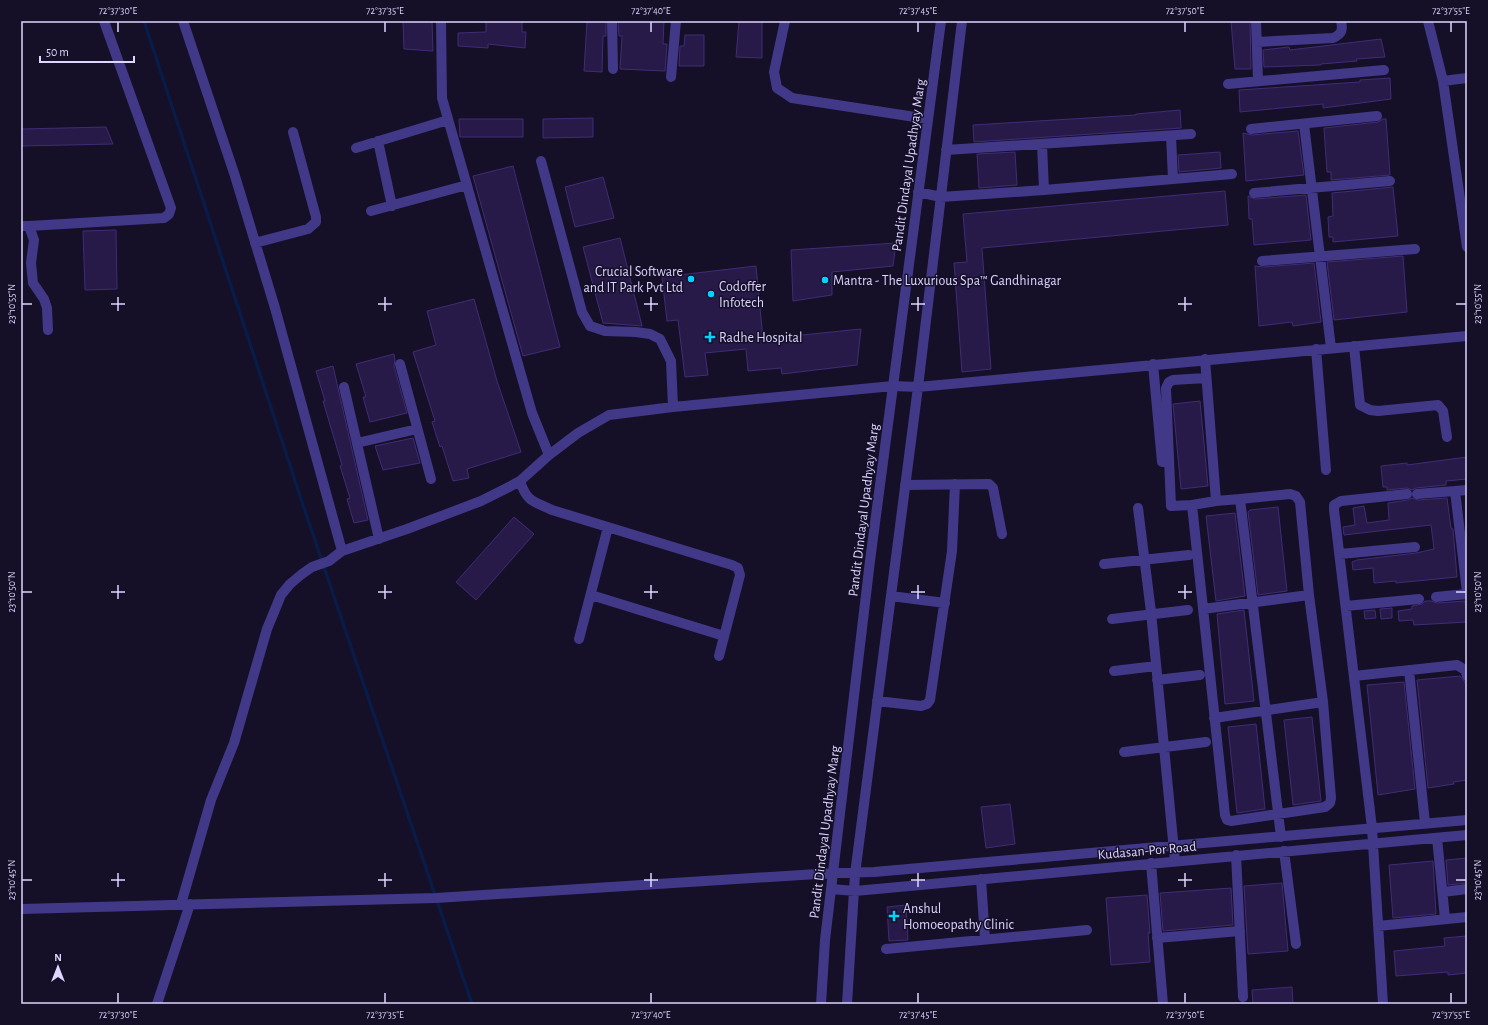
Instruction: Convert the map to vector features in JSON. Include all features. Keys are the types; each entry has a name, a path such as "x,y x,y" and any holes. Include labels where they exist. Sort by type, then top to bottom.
{"street":[{"path":"48,330 47,308 44,299 33,283 31,263 34,240 25,226 164,218 169,214 171,208 104,21"},
{"path":"182,21 235,176 309,425 342,551"},
{"path":"441,21 442,98 532,413 549,455"},
{"path":"612,21 613,69"},
{"path":"671,77 676,21"},
{"path":"785,21 774,72 777,88 792,98 928,119"},
{"name":"Pandit Dindayal Upadhyay Marg","path":"821,1004 825,940 831,889 893,386 941,21"},
{"path":"847,1004 855,874 918,387 962,21"},
{"path":"1256,21 1258,81"},
{"path":"1257,42 1333,38 1339,35 1342,30 1342,21"},
{"path":"1428,21 1444,81 1466,226 1467,246"},
{"path":"1228,84 1384,70"},
{"path":"1444,81 1467,78"},
{"path":"1251,129 1377,116"},
{"path":"356,148 448,120"},
{"path":"1304,124 1331,348"},
{"path":"255,243 308,229 316,222 316,217 293,132"},
{"path":"946,150 1191,134"},
{"path":"1171,136 1173,179"},
{"path":"378,141 392,206"},
{"path":"1042,144 1044,190"},
{"path":"541,161 582,312 590,326 605,331 650,334 660,339 666,348 671,361 673,407"},
{"path":"918,192 940,197 1232,174"},
{"path":"1254,193 1390,181"},
{"path":"371,211 467,185"},
{"path":"1262,261 1415,249"},
{"path":"157,1004 186,904 211,800 234,743 267,629 281,595 290,584 312,567 329,561 342,551 379,539 481,501 520,481 549,455 578,433 609,416 673,407 893,386 918,387 1205,359 1467,336"},
{"path":"1354,346 1360,405 1370,410 1378,411 1438,406 1444,411 1447,437"},
{"path":"1316,349 1326,470"},
{"path":"1205,359 1216,501"},
{"path":"400,364 430,479"},
{"path":"1153,364 1163,480"},
{"path":"1192,505 1214,718 1225,814 1227,820 1325,808 1330,803 1331,798 1300,502 1296,496 1290,494 1171,506 1166,388 1169,382 1173,380 1206,378"},
{"path":"344,387 379,539"},
{"path":"357,443 417,429"},
{"path":"520,481 525,494 529,499 552,510 738,568 740,575 719,656"},
{"path":"877,701 921,706 927,704 930,700 945,603 954,519 955,484"},
{"path":"905,485 989,484 993,488 1002,534"},
{"path":"1382,1004 1372,828 1334,510 1337,502 1467,490"},
{"path":"1436,597 1467,593 1455,491"},
{"path":"1240,499 1265,710 1282,837"},
{"path":"1138,508 1151,615 1174,846 1174,861"},
{"path":"579,639 608,527"},
{"path":"1340,554 1415,547"},
{"path":"1104,564 1189,555"},
{"path":"591,595 724,636"},
{"path":"1203,609 1310,595"},
{"path":"891,596 945,603"},
{"path":"1346,606 1419,599"},
{"path":"1112,619 1188,610"},
{"path":"1354,676 1457,665 1465,670 1467,676"},
{"path":"1114,672 1156,666"},
{"path":"1408,670 1425,823"},
{"path":"1157,680 1200,675"},
{"path":"1214,718 1322,702"},
{"path":"1124,752 1206,742"},
{"name":"Kudasan-Por Road","path":"21,909 436,898 833,873 855,874 1467,820"},
{"name":"Kudasan-Por Road","path":"831,889 854,891 1467,835"},
{"path":"1437,838 1445,919"},
{"path":"1284,851 1296,944"},
{"path":"1236,855 1244,997"},
{"path":"1151,863 1163,1004"},
{"path":"981,879 986,939"},
{"path":"1443,892 1467,889"},
{"path":"1378,926 1467,917"},
{"path":"886,949 1087,930"},
{"path":"1158,938 1240,931"}],"building":[{"path":"403,21 432,21 433,51 404,49"},
{"path":"486,21 522,21 522,32 526,32 525,48 488,44 488,48 458,46 458,33 486,32"},
{"path":"587,21 606,21 606,36 603,36 602,72 584,71"},
{"path":"618,21 664,21 663,44 667,44 665,71 620,69 622,36 619,36"},
{"path":"739,21 762,21 762,58 736,57"},
{"path":"1231,21 1250,21 1251,69 1235,69"},
{"path":"685,35 704,35 704,66 679,66 680,46 684,46"},
{"path":"1381,39 1385,57 1356,59 1357,61 1321,65 1264,67 1263,50 1289,47 1290,50"},
{"path":"1390,78 1391,99 1323,108 1323,104 1240,112 1239,90 1360,82 1360,80"},
{"path":"1180,110 1181,128 974,142 973,125 1136,115"},
{"path":"593,118 593,137 543,138 543,119"},
{"path":"459,119 523,119 523,137 460,137"},
{"path":"1386,119 1390,175 1331,180 1331,172 1327,172 1324,128 1378,122"},
{"path":"106,127 113,144 21,146 21,129"},
{"path":"1298,131 1304,175 1246,181 1243,133 1252,135"},
{"path":"1015,152 1017,185 979,188 977,154"},
{"path":"1220,152 1221,168 1179,172 1178,155"},
{"path":"513,166 560,347 523,356 473,176"},
{"path":"603,177 614,218 575,227 565,187"},
{"path":"1393,187 1398,236 1333,242 1333,237 1329,237 1328,217 1333,216 1332,193"},
{"path":"1225,191 1228,225 982,248 991,369 962,372 954,263 967,262 963,214"},
{"path":"1306,195 1311,240 1254,245 1252,219 1249,219 1248,196 1255,199"},
{"path":"116,230 117,289 85,290 83,231"},
{"path":"620,238 642,326 603,323 583,247"},
{"path":"896,243 893,266 832,272 832,295 793,301 791,250"},
{"path":"1403,256 1407,312 1334,320 1327,262"},
{"path":"1314,263 1321,322 1293,326 1292,322 1259,326 1255,266 1263,267"},
{"path":"756,266 763,339 861,329 857,365 782,374 781,368 748,371 746,349 705,353 708,375 685,377 678,320 667,321 662,277"},
{"path":"474,299 497,381 521,452 467,469 469,478 453,481 442,446 440,447 432,422 435,421 413,352 436,345 427,311"},
{"path":"394,354 394,366 407,413 370,422 363,397 366,397 356,364"},
{"path":"333,366 368,520 354,523 347,499 350,498 340,466 342,465 323,401 325,401 316,371"},
{"path":"1200,401 1208,486 1181,489 1173,404"},
{"path":"413,438 420,463 383,470 375,446"},
{"path":"1467,457 1467,479 1446,481 1446,485 1416,488 1412,490 1407,488 1387,490 1387,487 1383,487 1381,466 1407,463 1407,465"},
{"path":"1412,498 1418,500 1447,498 1451,528 1453,529 1457,577 1396,583 1396,581 1374,583 1373,568 1353,570 1352,562 1434,549 1431,525 1344,535 1343,527 1355,525 1353,508 1364,506 1367,523 1389,520 1388,503"},
{"path":"1278,507 1287,591 1258,595 1248,512 1250,510"},
{"path":"1235,513 1245,596 1216,601 1206,516"},
{"path":"514,517 534,534 476,600 456,582"},
{"path":"1425,601 1437,603 1465,601 1467,622 1414,625 1413,620 1399,621 1398,611 1412,609 1412,606 1422,604"},
{"path":"1392,608 1392,618 1381,619 1380,609"},
{"path":"1244,610 1254,701 1225,704 1217,614"},
{"path":"1375,610 1376,618 1365,619 1364,611"},
{"path":"1460,676 1465,682 1467,697 1467,780 1453,782 1454,784 1428,788 1417,680"},
{"path":"1404,682 1415,789 1378,795 1367,685"},
{"path":"1312,717 1321,801 1293,805 1284,720"},
{"path":"1256,724 1265,809 1237,813 1228,727"},
{"path":"1010,804 1015,844 986,848 981,807"},
{"path":"1467,858 1467,883 1448,885 1446,860"},
{"path":"1433,861 1436,914 1393,918 1389,865"},
{"path":"1282,883 1288,951 1248,954 1244,886"},
{"path":"1231,888 1233,925 1163,931 1160,893"},
{"path":"1147,895 1150,933 1148,933 1150,962 1111,965 1106,898"},
{"path":"906,905 908,940 889,941 887,907"},
{"path":"1467,936 1467,973 1448,975 1448,972 1396,976 1394,951 1445,946 1444,938"},
{"path":"1292,987 1293,1004 1253,1004 1252,990"}],"waterway":[{"path":"144,21 303,505 472,1004"}],"place":[{"name":"Crucial Software and IT Park Pvt Ltd","path":"691,279"},
{"name":"Mantra - The Luxurious Spa™ Gandhinagar","path":"825,280"},
{"name":"Codoffer Infotech","path":"711,294"},
{"name":"Radhe Hospital","path":"710,337"},
{"name":"Anshul Homoeopathy Clinic","path":"894,916"}]}
